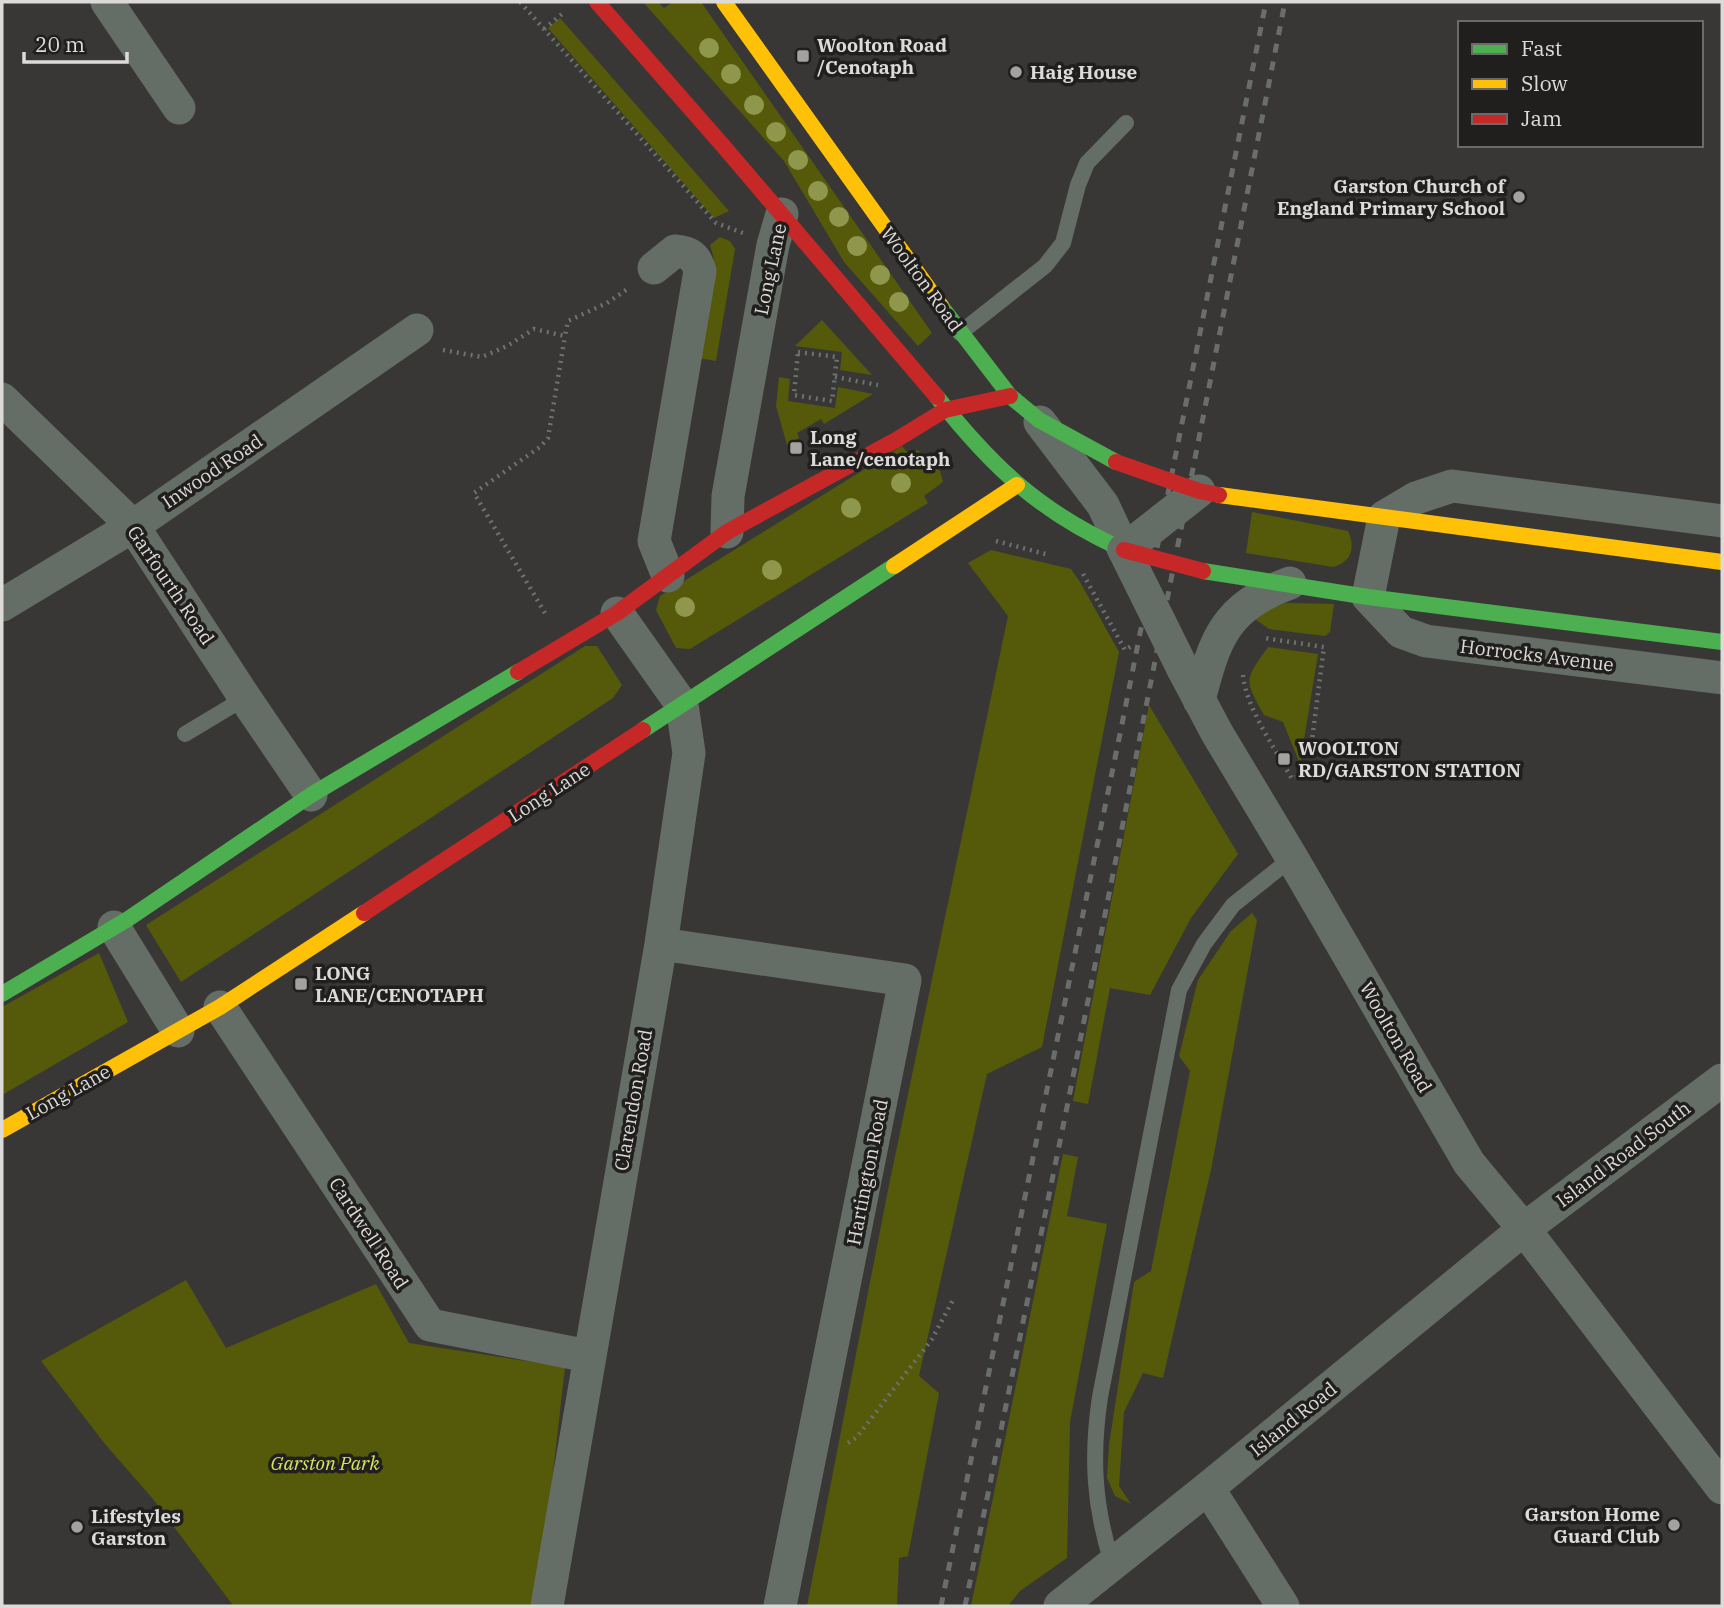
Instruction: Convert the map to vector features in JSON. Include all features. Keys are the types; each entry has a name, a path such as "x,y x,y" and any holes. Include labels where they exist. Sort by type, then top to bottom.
{"main road":[{"path":"597,2 914,368 945,410 1017,485"},
{"name":"Woolton Road","path":"724,2 960,333 1021,412"},
{"path":"2,994 114,927 312,795 617,613 727,532 896,440 945,410 1021,412 1116,462 1209,493 1722,562"},
{"path":"1017,457 1017,485"},
{"name":"Horrocks Avenue","path":"1017,485 1048,509 1093,537 1167,563 1368,597 1722,642"},
{"name":"Long Lane","path":"2,1130 220,1007 1017,485"}],"street":[{"path":"107,2 179,108"},
{"name":"Long Lane","path":"727,532 729,496 773,245 782,214"},
{"path":"654,268 675,251 687,251 698,263 700,271 654,541 667,576"},
{"name":"Inwood Road","path":"2,605 133,526 417,330"},
{"name":"Garfourth Road","path":"2,399 133,526 312,795"},
{"name":"Woolton Road","path":"1021,412 1103,505 1199,701 1469,1163 1524,1229 1722,1488"},
{"path":"1368,597 1384,517 1416,498 1452,486 1722,521"},
{"path":"1124,550 1209,493"},
{"path":"1199,701 1208,666 1228,622 1255,598 1290,583"},
{"name":"Horrocks Avenue","path":"1368,597 1401,632 1426,641 1722,678"},
{"name":"Clarendon Road","path":"547,1606 660,944 689,753 682,705 617,613"},
{"path":"114,927 178,1031"},
{"name":"Hartington Road","path":"660,944 905,980 780,1606"},
{"name":"Cardwell Road","path":"220,1007 430,1325 588,1356"},
{"name":"Island Road South","path":"1524,1229 1722,1080"},
{"name":"Island Road","path":"1060,1606 1524,1229"},
{"path":"1208,1488 1283,1606"}],"lane":[{"path":"960,333 1054,256 1063,243 1077,185 1087,163 1126,123"},
{"path":"185,734 245,698"},
{"path":"1112,1563 1099,1515 1094,1477 1094,1438 1179,990 1204,944 1233,905 1292,858"}],"path":[{"path":"520,2 716,223 773,245"},
{"path":"544,29 564,12"},
{"path":"564,645 474,493 548,439 568,321 616,298 654,268"},
{"path":"482,357 507,346 534,329 565,336"},
{"path":"799,352 837,357 835,377 832,401 794,395 799,352"},
{"path":"835,377 877,384 883,388"},
{"path":"984,543 996,541 1055,556"},
{"path":"1076,565 1125,650 1133,644"},
{"path":"1242,669 1244,686 1292,779 1308,771 1324,647 1263,637 1254,640"},
{"path":"846,1444 857,1437 932,1339 954,1298"}],"green space":[{"path":"643,2 658,2 664,8 673,2 701,2 932,333 918,346 844,262 784,161"},
{"path":"560,18 729,211 714,218 548,28"},
{"path":"720,237 730,241 735,249 716,361 698,358 714,259 710,245"},
{"path":"822,320 872,375 840,370 842,352 795,346"},
{"path":"779,377 790,379 788,401 835,408 838,387 873,394 824,424 821,419 797,433 799,438 787,445 776,406"},
{"path":"902,446 910,456 917,450 938,465 943,482 924,496 928,503 690,649 676,648 656,610 660,596"},
{"path":"1252,512 1348,531 1352,549 1344,562 1333,567 1246,553"},
{"path":"991,550 1071,569 1119,652 1042,1047 987,1074 919,1376 939,1393 908,1556 899,1558 897,1606 807,1606 888,1190 1008,616 968,563"},
{"path":"1286,603 1334,604 1330,632 1325,636 1269,629 1255,619 1263,611"},
{"path":"585,646 597,646 622,685 613,698 181,982 146,925"},
{"path":"1268,647 1318,654 1300,764 1283,722 1264,715 1250,687 1249,680 1254,667"},
{"path":"1149,705 1238,854 1191,918 1150,995 1110,988 1088,1104 1073,1101"},
{"path":"1252,913 1257,920 1212,1165 1163,1378 1143,1373 1124,1412 1119,1486 1131,1504 1115,1496 1107,1478 1109,1445 1134,1282 1151,1271 1190,1071 1179,1056 1198,980 1231,931"},
{"path":"99,953 128,1022 2,1095 2,1007"},
{"path":"1063,1154 1078,1157 1067,1216 1107,1224 1070,1422 1067,1558 1020,1591 1008,1606 971,1606"},
{"name":"Garston Park","path":"186,1280 226,1348 376,1284 409,1343 565,1367 538,1606 229,1606 232,1604 153,1499 105,1444 41,1361"}],"railway":[{"path":"941,1606 1122,724 1266,2"},
{"path":"965,1606 1067,1107 1285,2"}],"traffic: fast":[{"path":"941,306 1010,396 1039,420 1116,462"},
{"path":"937,397 978,445 1020,486 1068,520 1124,550"},
{"path":"643,730 894,566"},
{"path":"1203,571 1368,597 1722,642"},
{"path":"2,994 128,919 311,795 518,672"}],"traffic: slow":[{"path":"724,2 941,306"},
{"path":"894,566 1017,485"},
{"path":"1219,495 1722,562"},
{"path":"2,1130 220,1007 364,913"}],"traffic: jam":[{"path":"597,2 937,397"},
{"path":"518,672 617,613 727,532 896,440 945,410 1010,396"},
{"path":"1116,462 1199,491 1219,495"},
{"path":"1124,550 1203,571"},
{"path":"364,913 643,730"}],"place":[{"name":"Woolton Road /Cenotaph","path":"803,56"},
{"name":"Haig House","path":"1016,72"},
{"name":"Garston Church of England Primary School","path":"1519,197"},
{"name":"Long Lane/cenotaph","path":"796,448"},
{"name":"WOOLTON RD/GARSTON STATION","path":"1284,759"},
{"name":"LONG LANE/CENOTAPH","path":"301,984"},
{"name":"Garston Home Guard Club","path":"1674,1525"},
{"name":"Lifestyles Garston","path":"77,1527"}]}
